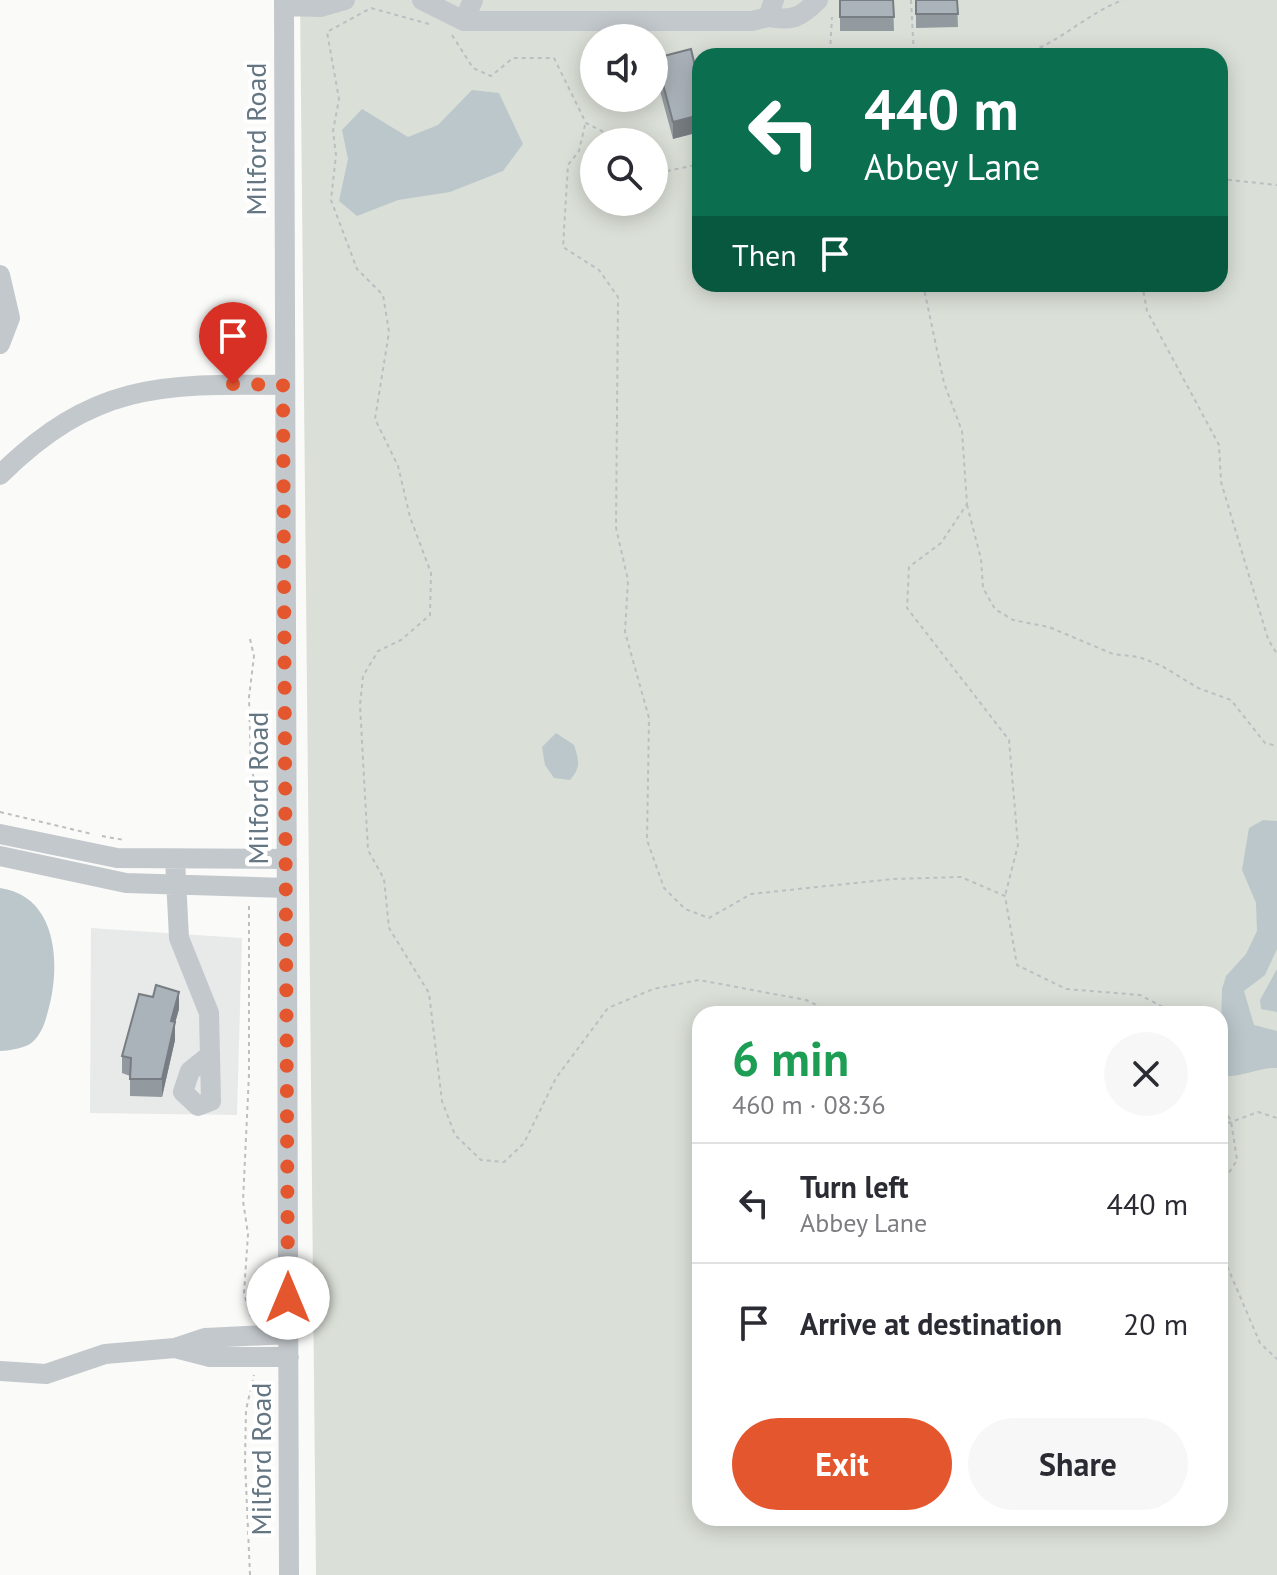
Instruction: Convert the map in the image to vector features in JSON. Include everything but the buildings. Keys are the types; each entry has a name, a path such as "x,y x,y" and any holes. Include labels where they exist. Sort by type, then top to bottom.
{"street":[{"path":"284,3 321,7 345,0"},
{"path":"422,0 456,25 752,21 771,8 791,20 805,15 818,0"},
{"path":"456,25 473,0"},
{"name":"Milford Road","path":"284,3 289,1575"},
{"path":"0,275 10,318 0,344"},
{"path":"0,475 45,434 69,418 111,400 181,384 283,385"},
{"path":"0,834 117,858 287,859"},
{"path":"0,856 126,883 287,888"},
{"path":"175,859 179,938 209,1013 210,1055"},
{"path":"0,1371 46,1374 105,1354 175,1348 205,1338 289,1334"},
{"path":"175,1348 210,1357 289,1357"}],"path":[{"path":"911,0 914,48"},
{"path":"1041,48 1108,6 1123,0"},
{"path":"436,26 371,8 327,32 339,99 333,131 336,155 331,200 357,269 383,295 389,332 375,419 398,466 410,517 431,573 430,615 401,640 378,651 363,676 360,705 368,850 384,879 389,928 429,993 442,1101 455,1135 481,1160 504,1162 524,1143 556,1078 608,1008 653,989 699,980 806,1000 818,1006"},
{"path":"830,48 832,17"},
{"path":"456,25 473,68 491,76 513,58 554,58 586,123 596,128"},
{"path":"586,123 579,151 568,165 563,247 599,270 618,297 616,528 628,580 625,632 649,718 647,840 664,888 685,909 709,918 751,894 893,879 961,877 1005,896"},
{"path":"668,171 692,166"},
{"path":"1228,180 1277,185"},
{"path":"925,292 944,383 962,431 967,504 981,559 983,588 995,609 1013,620 1049,627 1113,654 1139,657 1162,666 1198,688 1231,700 1265,743 1277,746"},
{"path":"1143,292 1147,311 1219,445 1221,482 1268,639 1277,654"},
{"path":"967,504 941,543 909,567 907,608 1009,740 1018,845 1005,896 1017,965 1066,989 1140,995 1161,1006"},
{"path":"250,639 254,656 249,697 251,767 255,783 253,859"},
{"path":"0,812 130,840"},
{"path":"252,887 248,908 249,1074 243,1201 248,1234 244,1293 254,1336"},
{"path":"1228,1122 1258,1112 1277,1118"},
{"path":"1228,1116 1237,1160 1228,1174"},
{"path":"1228,1268 1260,1343 1277,1359"},
{"path":"250,1575 245,1461 246,1410 254,1357"}],"shaded area":[{"path":"300,0 1277,0 1277,1575 316,1575"},
{"path":"472,90 499,93 523,144 503,171 450,192 398,200 357,216 339,201 348,159 342,130 362,109 408,137 438,125"},
{"path":"556,733 574,745 576,750 577,768 570,780 554,778 545,765 542,747"},
{"path":"1263,820 1277,821 1277,949 1265,975 1244,991 1254,1025 1277,1031 1277,1068 1228,1076 1228,1006 1222,1006 1222,989 1226,976 1246,954 1257,931 1256,903 1242,870 1249,828"},
{"path":"0,888 19,894 34,904 44,919 51,936 54,974 47,1016 37,1037 24,1047 0,1051"},
{"path":"91,928 242,938 237,1115 90,1113"},
{"path":"1277,969 1277,1012 1261,1009 1260,1000"}],"route":[{"path":"233,384 283,385 288,1298"}]}
